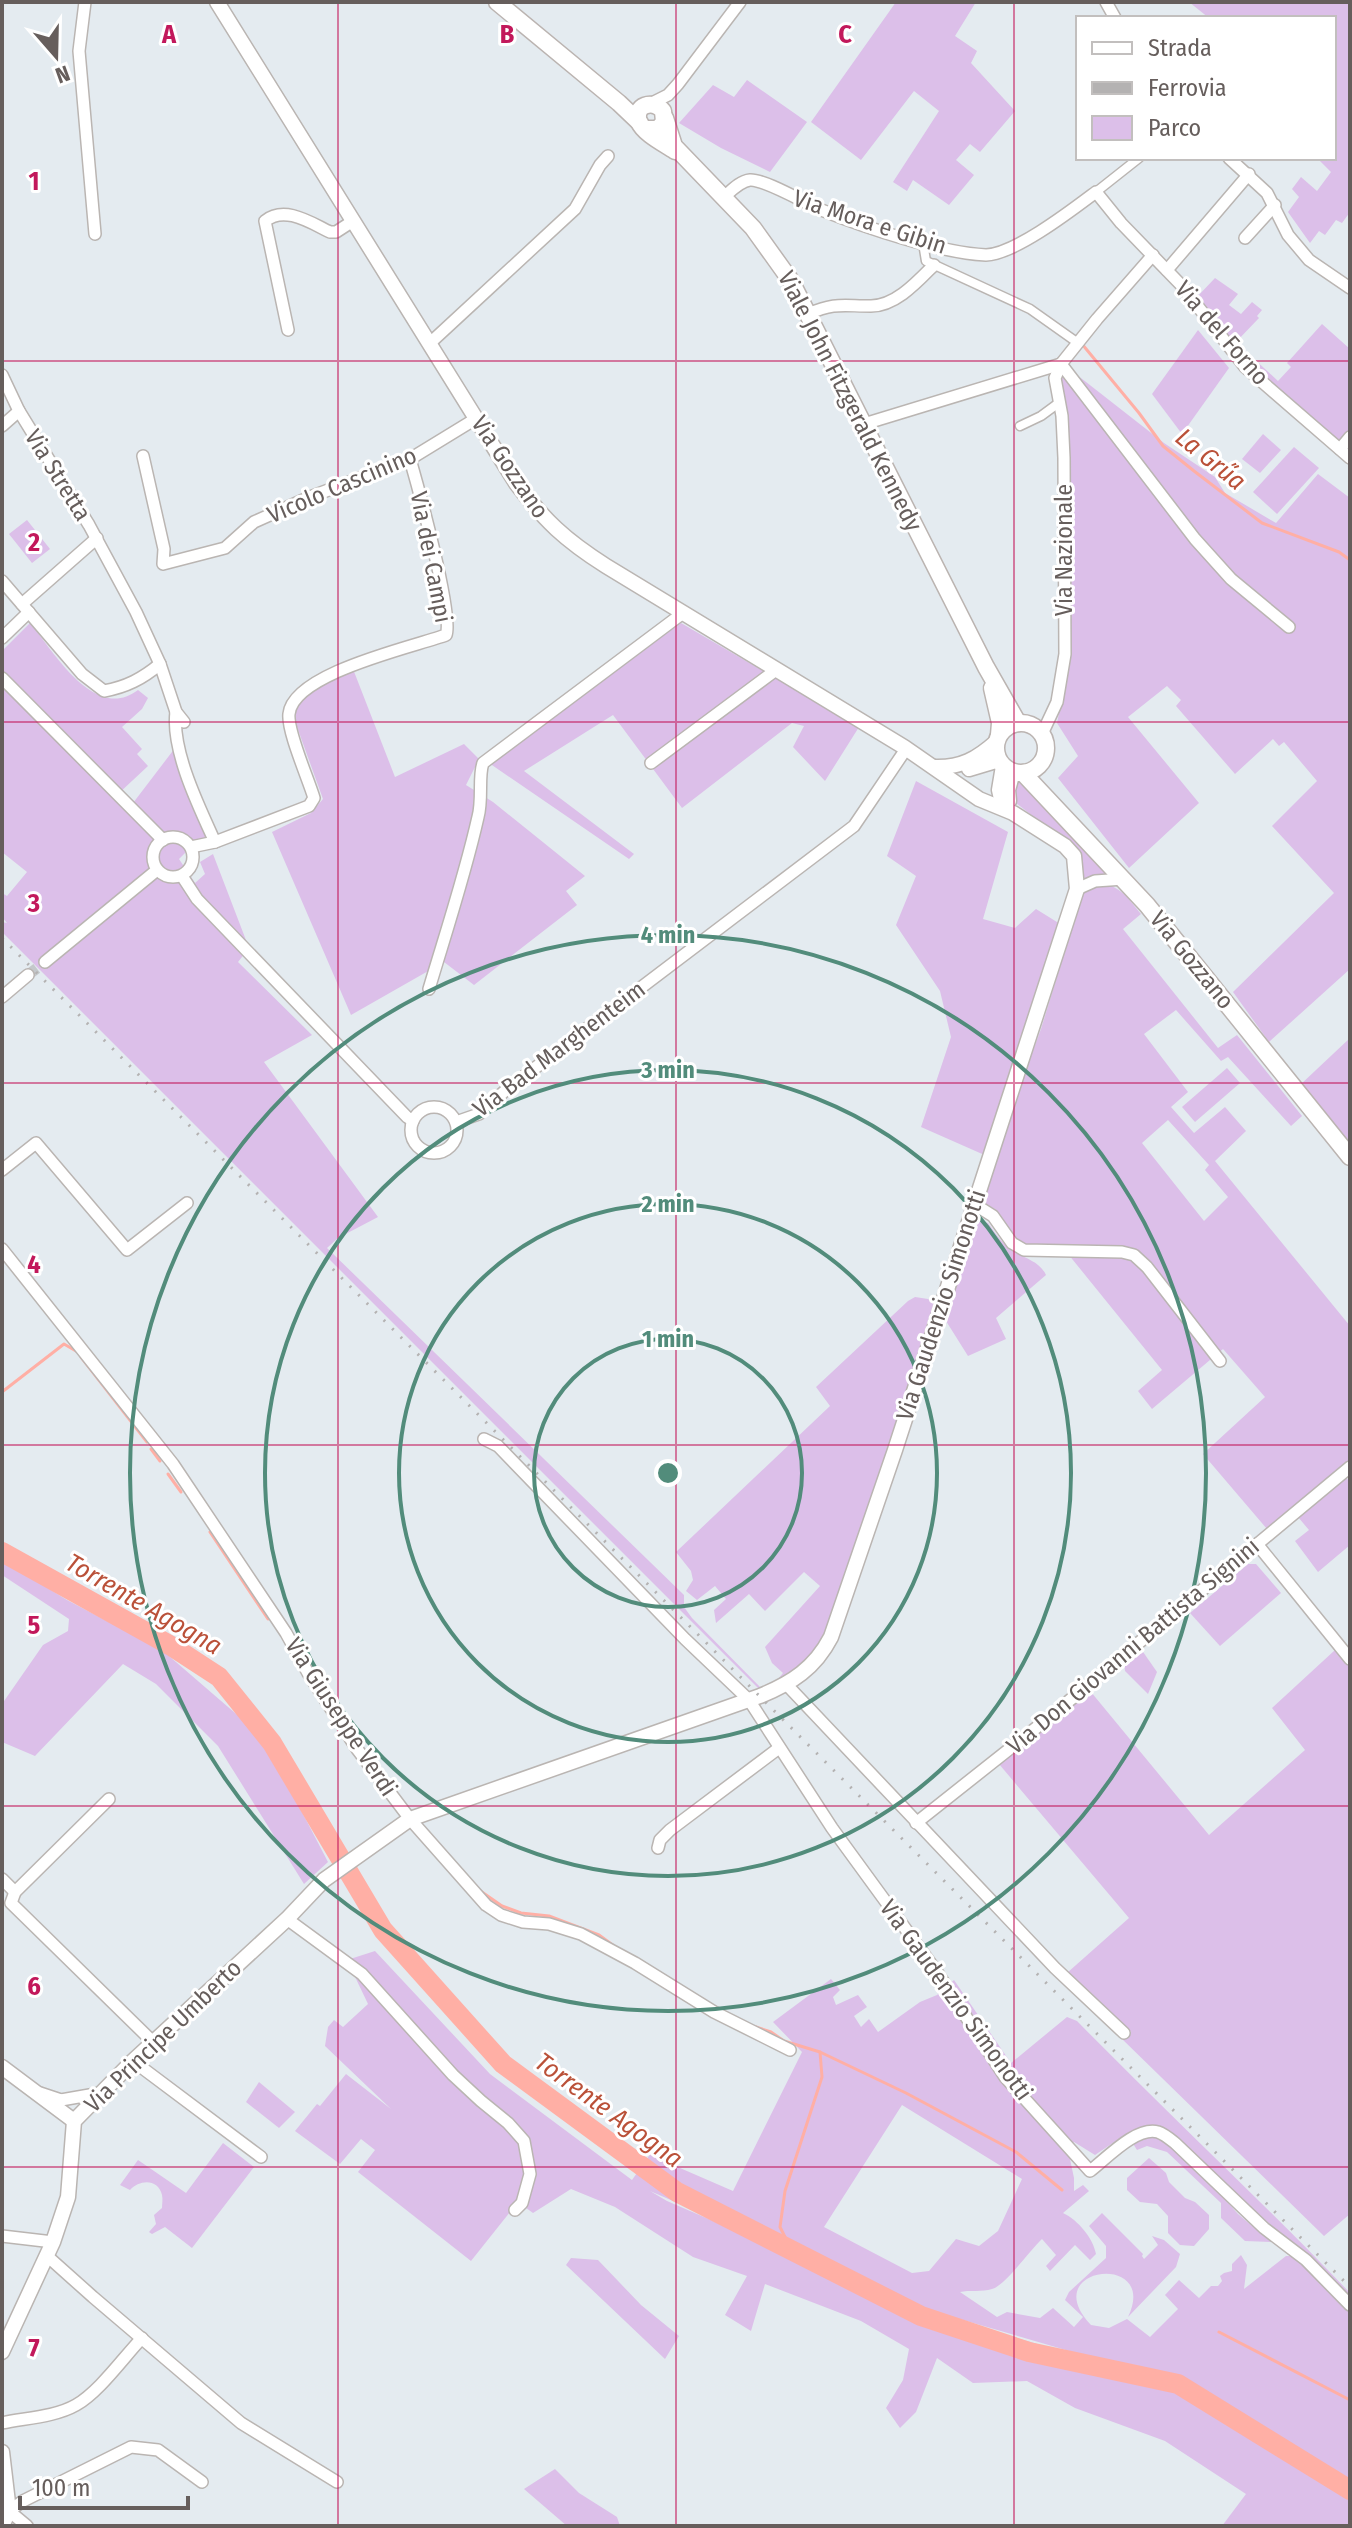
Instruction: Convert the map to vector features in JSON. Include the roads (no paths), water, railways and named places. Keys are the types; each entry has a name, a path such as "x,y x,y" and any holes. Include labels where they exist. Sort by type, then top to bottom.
{"main road":[{"name":"Viale John Fitzgerald Kennedy","path":"497,2 619,103 642,126 683,157 753,228 773,254 808,314 986,667 1018,723"},
{"path":"619,103 648,104"},
{"name":"Viale John Fitzgerald Kennedy","path":"648,104 661,108 668,134 683,157"},
{"path":"648,104 640,111 642,126 658,129 665,117"},
{"name":"Viale John Fitzgerald Kennedy","path":"986,667 1000,723 998,738"},
{"path":"1018,723 1032,725 1042,734 1046,753 1040,765 1010,768 997,754 998,738 1004,729 1018,723"},
{"name":"Via Gozzano","path":"1040,765 1058,809"},
{"name":"Via Gozzano","path":"1010,768 1058,809 1124,879 1350,1157"}],"street":[{"path":"85,2 79,51 95,234"},
{"name":"Via Gozzano","path":"217,2 516,483 541,517 569,543 906,749 979,799 1008,811 1065,846 1074,856 1076,870"},
{"path":"648,104 668,95 740,2"},
{"path":"665,117 668,95"},
{"path":"429,344 575,209 608,156"},
{"name":"Via Mora e Gibin","path":"724,197 744,182 757,181 824,211 923,243 979,255 994,255 1055,221 1136,160"},
{"path":"1232,160 1267,193 1288,235 1309,260 1350,288"},
{"name":"Via del Forno","path":"1167,270 1249,174"},
{"name":"Via del Forno","path":"1096,192 1130,233 1167,270 1245,367 1350,458"},
{"path":"1245,238 1275,205"},
{"path":"288,330 265,221 285,214 336,232 353,221"},
{"path":"923,243 926,261 1030,309 1078,343"},
{"path":"864,424 1061,364 1153,255"},
{"path":"808,314 828,305 874,306 913,287 934,265"},
{"path":"1061,364 1195,539 1231,579 1289,627"},
{"name":"Via Nazionale","path":"1042,734 1057,702 1065,654 1064,458 1055,378 1061,364"},
{"name":"Via Stretta","path":"2,375 19,411 97,538 160,664 180,717 174,725 176,746 215,842"},
{"path":"1020,426 1060,402"},
{"name":"Via Stretta","path":"2,426 19,411"},
{"name":"Vicolo Cascinino","path":"143,456 164,549 163,564 225,548 254,522 410,459 477,418"},
{"path":"1340,449 1350,437"},
{"name":"Via dei Campi","path":"191,847 215,842 309,806 314,798 289,714 293,701 304,691 358,663 446,635 450,628 410,459"},
{"name":"Via Stretta","path":"2,638 26,608 97,538"},
{"path":"2,581 82,674 104,691 142,679 160,664"},
{"path":"429,989 479,816 483,763 683,613"},
{"path":"651,763 776,670"},
{"path":"2,678 163,840"},
{"path":"934,767 970,762 998,738"},
{"name":"Via Bad Marghenteim","path":"456,1122 479,1114 506,1090 854,826 906,749"},
{"path":"934,767 947,773 1010,768"},
{"path":"1008,811 999,790 1010,768"},
{"path":"181,838 191,847 194,860 182,876 169,877 157,870 153,857 163,840 181,838"},
{"path":"47,961 157,870"},
{"name":"Via Gaudenzio Simonotti","path":"324,1880 410,1819 749,1700 787,1685 814,1664 831,1637 895,1450 1077,889 1076,870"},
{"path":"182,876 197,899 413,1121"},
{"path":"1077,889 1095,881 1124,879"},
{"path":"2,997 28,975"},
{"path":"431,1107 446,1110 456,1122 452,1143 433,1153 419,1147 412,1135 413,1121 417,1114 431,1107"},
{"path":"2,1170 36,1143 127,1250 187,1203"},
{"path":"974,1204 993,1216 1012,1243 1024,1250 1122,1252 1134,1255 1147,1267 1220,1361"},
{"name":"Via Giuseppe Verdi","path":"2,1249 173,1464 286,1633 343,1729 410,1819 486,1905 501,1915 523,1922 549,1924 581,1934 714,2012 790,2050"},
{"path":"484,1439 498,1446 685,1639 749,1700"},
{"name":"Via Don Giovanni Battista Signini","path":"916,1823 1195,1598 1350,1467"},
{"path":"1257,1544 1350,1659"},
{"path":"787,1685 1055,1968 1124,2033"},
{"name":"Via Gaudenzio Simonotti","path":"749,1700 832,1828 937,1972 1005,2077 1090,2171 1126,2142 1145,2132 1162,2135 1175,2143 1264,2228 1306,2260 1350,2305"},
{"path":"658,1848 660,1840 670,1830 779,1748"},
{"path":"109,1799 15,1892 11,1903 154,2043"},
{"path":"2,1879 15,1892"},
{"name":"Via Principe Umberto","path":"2,2352 50,2248 68,2197 74,2121 324,1880"},
{"path":"287,1919 362,1974 453,2075 524,2141 530,2174 522,2203 515,2210"},
{"path":"133,2061 261,2157"},
{"path":"2,2067 74,2121"},
{"path":"39,2093 61,2100 102,2093"},
{"path":"2,2236 50,2248 142,2338 241,2423 337,2482"},
{"path":"2,2423 78,2404 142,2338"},
{"path":"2,2526 9,2511 23,2501 131,2447 158,2450 202,2482"},
{"path":"2,2452 9,2511 27,2526"}],"waterway":[{"name":"La Grűa","path":"1082,344 1163,446 1194,471 1262,523 1339,552 1350,560"},
{"path":"2,1392 64,1344 76,1351"},
{"path":"81,1357 147,1442"},
{"path":"151,1449 160,1461"},
{"path":"168,1474 181,1492"},
{"path":"210,1532 268,1619"},
{"name":"Torrente Agogna","path":"2,1552 173,1647 219,1677 272,1743 383,1930 503,2064 677,2192 921,2316 1029,2352 1178,2384 1350,2490"},
{"path":"479,1890 502,1906 521,1913 549,1916 599,1935 614,1946"},
{"path":"756,2027 784,2041 820,2052 906,2093 1016,2152 1062,2190"},
{"path":"792,2251 780,2227 785,2191 822,2077 820,2052"},
{"path":"1219,2332 1350,2400"}],"tunnel":[{"path":"28,975 45,962"}],"railway":[{"path":"2,938 1350,2287"}]}
